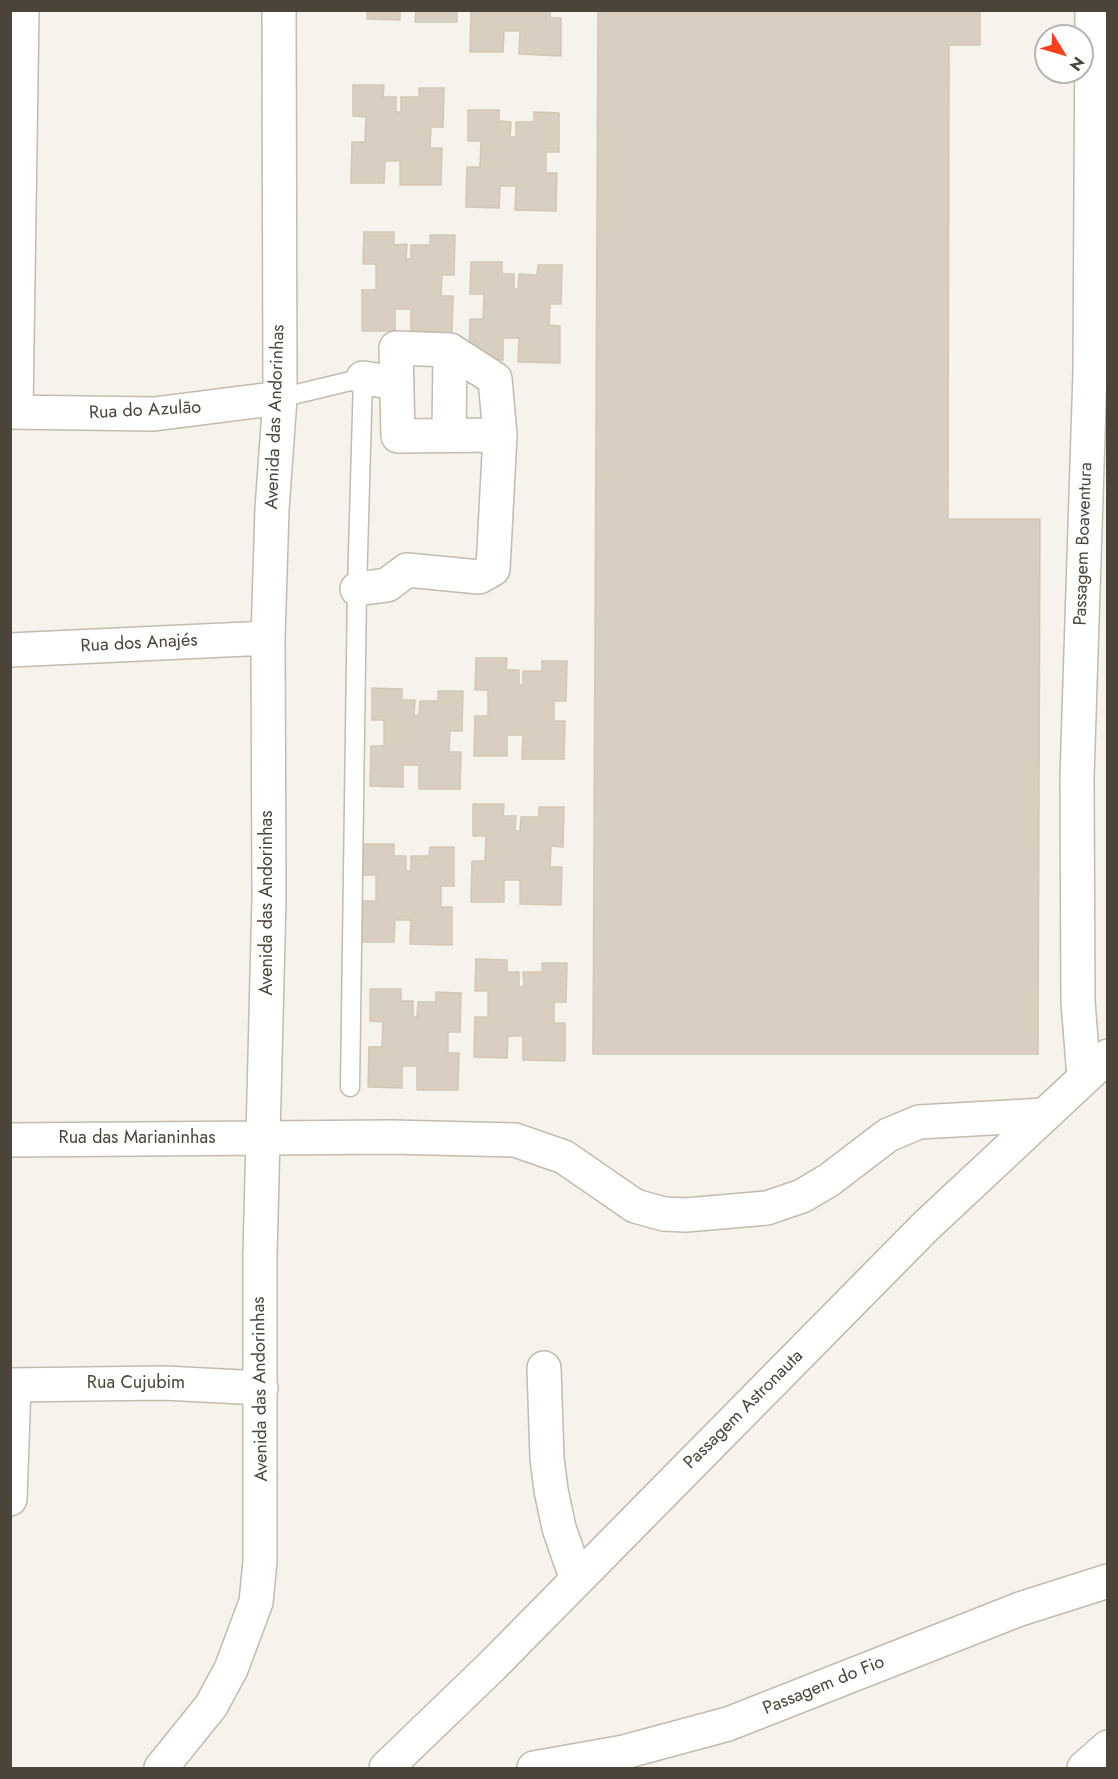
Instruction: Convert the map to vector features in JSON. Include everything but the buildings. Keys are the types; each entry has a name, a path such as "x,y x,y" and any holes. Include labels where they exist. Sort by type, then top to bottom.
{"street":[{"path":"13,411 22,10"},
{"name":"Avenida das Andorinhas","path":"161,1768 211,1706 245,1638 256,1602 262,1506 260,1255 271,744 268,638 272,509 280,398 279,10"},
{"name":"Passagem Boaventura","path":"1092,10 1090,372 1077,777 1078,1002 1096,1067"},
{"path":"357,589 387,585 407,570 479,577 493,569 500,435 495,379 450,350 396,348 398,436 500,435"},
{"path":"449,435 450,350"},
{"path":"363,378 397,383"},
{"name":"Rua do Azulão","path":"13,411 74,415 154,414 280,398"},
{"name":"Rua dos Anajés","path":"10,650 268,638"},
{"name":"Passagem Astronauta","path":"386,1768 577,1580 925,1227 1096,1067"},
{"name":"Rua das Marianinhas","path":"10,1140 515,1140 564,1157 635,1206 664,1214 686,1215 767,1208 802,1196 829,1180 888,1135 919,1122 1045,1115"},
{"path":"544,1368 547,1458 551,1490 559,1528 577,1580"},
{"name":"Rua Cujubim","path":"12,1385 164,1383 261,1388"},
{"path":"10,1499 12,1385"},
{"name":"Passagem do Fio","path":"534,1768 624,1752 728,1724 1020,1609 1107,1581"},
{"path":"1084,1768 1107,1747"}],"lane":[{"path":"280,398 363,378 357,589 350,1087"}]}
